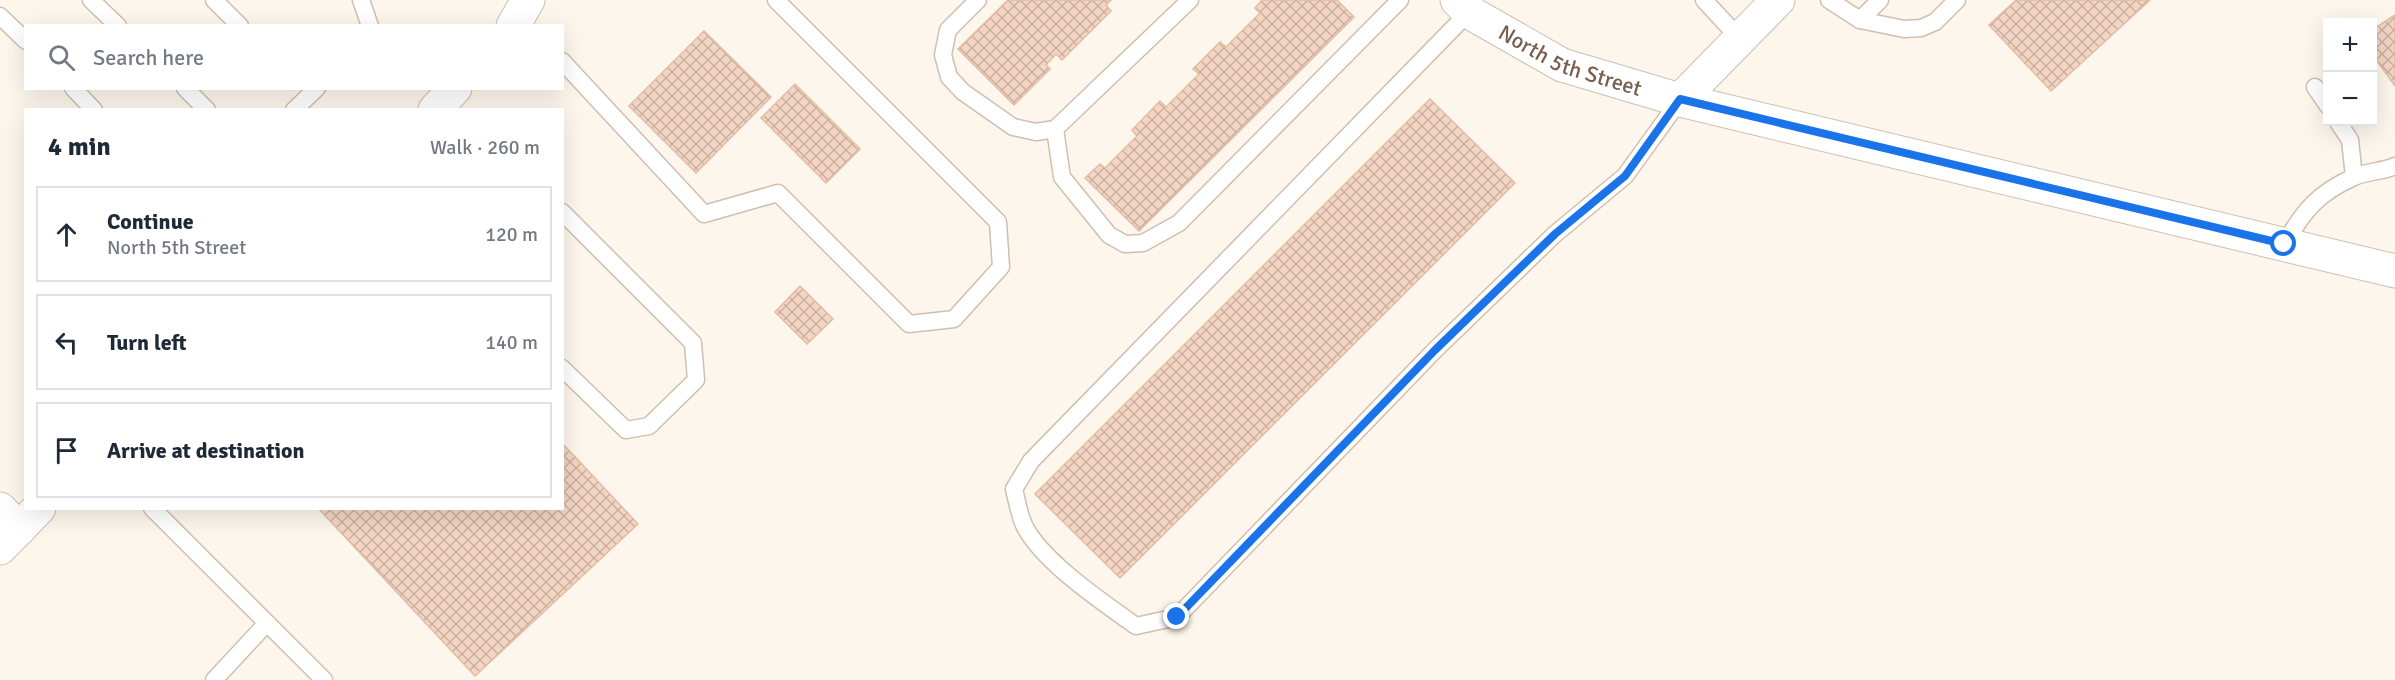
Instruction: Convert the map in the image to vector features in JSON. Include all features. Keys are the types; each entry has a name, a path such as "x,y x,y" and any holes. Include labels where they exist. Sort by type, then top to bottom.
{"street":[{"path":"1680,99 1778,0"},
{"name":"North 5th Street","path":"1463,6 1562,65 1680,99 2395,271"},
{"path":"437,108 454,90"}],"lane":[{"path":"91,0 116,24"},
{"path":"214,0 238,24"},
{"path":"361,0 369,24"},
{"path":"564,63 704,214 778,193 909,324 954,319 1001,267 998,222 776,0"},
{"path":"978,0 948,30 943,55 948,77 963,92 1013,127 1036,132 1055,129 1190,0"},
{"path":"1055,129 1062,177 1109,235 1125,244 1143,243 1179,223 1400,0"},
{"path":"1704,0 1740,39"},
{"path":"1829,0 1860,20 1904,29 1921,28 1935,22 1957,0"},
{"path":"1860,20 1880,0"},
{"path":"1463,6 1031,461 1014,489 1024,526 1049,557 1092,594 1136,626 1177,617 1435,350 1555,234 1625,176 1680,99"},
{"path":"0,16 24,39"},
{"path":"2315,87 2323,99"},
{"path":"75,90 92,108"},
{"path":"187,90 205,108"},
{"path":"296,108 311,90"},
{"path":"2341,126 2350,140 2354,177"},
{"path":"2284,244 2308,206 2354,177 2395,166"},
{"path":"564,214 693,343 696,380 649,426 626,430 564,370"},
{"path":"154,510 324,680"},
{"path":"213,680 267,623"}],"building":[{"path":"1008,0 1111,0 1106,5 1111,11 1062,60 1056,54 1046,65 1050,69 1014,105 958,49"},
{"path":"1262,0 1337,0 1354,17 1139,231 1085,178 1100,164 1105,168 1137,136 1132,130 1160,101 1166,107 1199,74 1193,69 1220,42 1226,47 1260,13 1255,8"},
{"path":"2016,0 2150,0 2051,91 1989,25"},
{"path":"2395,15 2395,86 2377,61 2377,27"},
{"path":"704,31 771,97 696,173 629,106"},
{"path":"795,84 860,149 826,183 761,118"},
{"path":"1430,99 1515,183 1120,578 1035,494"},
{"path":"800,286 833,319 807,344 775,312"},
{"path":"564,445 638,524 475,676 320,510 564,510"}],"route":[{"path":"1177,617 1435,350 1555,234 1625,176 1680,99 2284,244"}]}
